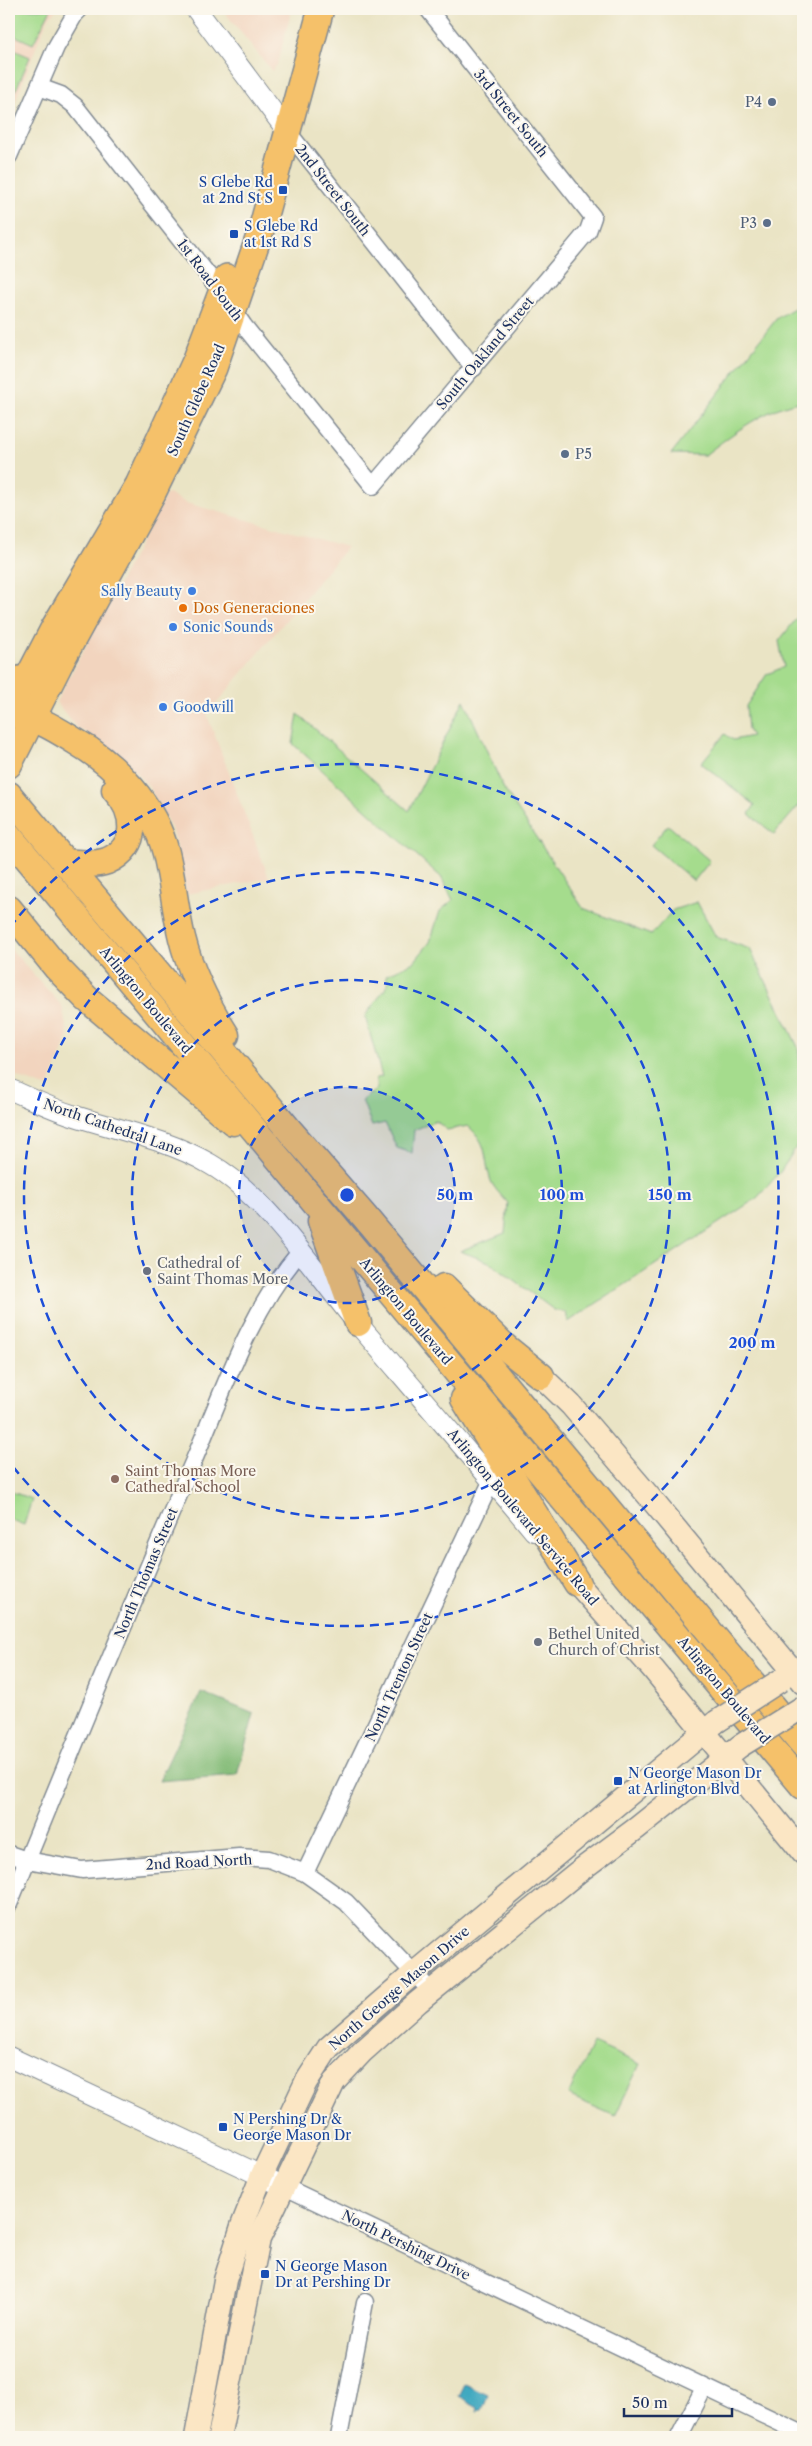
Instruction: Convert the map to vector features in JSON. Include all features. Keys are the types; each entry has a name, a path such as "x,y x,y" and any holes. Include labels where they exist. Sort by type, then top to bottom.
{"highway":[{"path":"19,719 94,771 120,796 131,816 132,829 128,843 113,857 93,864 64,862"},
{"path":"19,719 82,745 106,762 125,780 146,808 158,829 166,852 182,939 200,990 290,1132"},
{"name":"Arlington Boulevard","path":"9,795 290,1132 364,1216 803,1744"},
{"name":"Arlington Boulevard","path":"9,836 803,1786"},
{"path":"9,909 57,968 96,1008 278,1159"},
{"path":"314,1203 358,1323"},
{"path":"364,1216 384,1224 504,1348 541,1376"},
{"path":"429,1338 480,1426 577,1582"}],"main road":[{"name":"South Glebe Road","path":"282,124 306,9"},
{"name":"South Glebe Road","path":"19,719 77,609 214,368 228,303 282,124 321,9"},
{"name":"South Glebe Road","path":"9,765 19,719 17,680 77,609"},
{"path":"541,1376 571,1405 647,1494 796,1676"},
{"name":"Arlington Boulevard Service Road","path":"577,1582 654,1670 732,1752 803,1853"},
{"name":"North George Mason Drive","path":"196,2437 225,2280 262,2175 306,2082 328,2048 413,1974 710,1727 796,1676"},
{"name":"North George Mason Drive","path":"219,2437 260,2239 334,2082 362,2052 431,1992 732,1752 803,1707"}],"street":[{"path":"9,156 56,47 75,14 80,9"},
{"name":"2nd Street South","path":"196,9 282,124 474,368"},
{"name":"3rd Street South","path":"428,9 593,218"},
{"name":"1st Road South","path":"39,87 61,95 75,106 373,486"},
{"name":"South Oakland Street","path":"373,486 588,231 593,218"},
{"name":"North Cathedral Lane","path":"9,1089 71,1114 139,1134 187,1152 210,1164 234,1179 255,1199 300,1252"},
{"name":"Arlington Boulevard Service Road","path":"300,1252 577,1582"},
{"name":"North Thomas Street","path":"9,1904 157,1544 237,1360 272,1288 300,1252"},
{"name":"North Trenton Street","path":"305,1873 492,1480"},
{"name":"2nd Road North","path":"9,1854 27,1860 82,1870 239,1857 269,1859 305,1873 346,1902 431,1992"},
{"name":"North Pershing Drive","path":"9,2057 262,2175 803,2434"},
{"path":"340,2437 365,2302"},
{"path":"679,2437 704,2388"}],"shaded area":[{"path":"9,9 57,9 49,17 9,118"},
{"path":"222,9 292,9 277,65 272,71"},
{"path":"167,493 186,503 347,547 207,715 269,878 186,894 182,866 171,828 150,788 127,763 104,743 76,727 56,702"},
{"path":"9,947 62,1006 68,1036 48,1088 9,1074"}],"green space":[{"path":"14,9 51,9 33,44 9,33 9,14"},
{"path":"9,48 30,57 9,106"},
{"path":"803,303 803,401 777,409 751,422 705,455 671,454 777,318"},
{"path":"803,610 803,801 774,834 749,814 755,805 701,763 725,734 733,740 752,736 748,730 746,706 767,674 784,667 779,641"},
{"path":"464,700 504,789 583,908 651,935 673,910 697,902 716,937 750,949 798,1047 803,1094 803,1136 781,1171 757,1198 568,1322 566,1312 554,1310 489,1262 460,1251 505,1233 508,1203 493,1185 482,1144 468,1126 447,1130 436,1121 414,1130 412,1153 397,1148 385,1123 372,1126 362,1100 377,1089 376,1078 382,1077 365,1016 388,985 386,975 414,962 430,942 440,911 453,900 441,877 293,744 298,714 409,811"},
{"path":"668,825 710,861 694,881 651,845"},
{"path":"9,1491 32,1499 24,1525 9,1519"},
{"path":"201,1692 254,1714 237,1775 159,1781"},
{"path":"593,2043 640,2064 615,2116 568,2095"}],"water":[{"path":"464,2384 488,2395 482,2410 477,2411 478,2407 458,2396"}],"place":[{"name":"P4","path":"772,102"},
{"name":"S Glebe Rd at 2nd St S","path":"283,190"},
{"name":"P3","path":"767,223"},
{"name":"S Glebe Rd at 1st Rd S","path":"234,234"},
{"name":"P5","path":"565,454"},
{"name":"Sally Beauty","path":"192,591"},
{"name":"Dos Generaciones","path":"183,608"},
{"name":"Sonic Sounds","path":"173,627"},
{"name":"Goodwill","path":"163,707"},
{"name":"Cathedral of Saint Thomas More","path":"147,1271"},
{"name":"Saint Thomas More Cathedral School","path":"115,1479"},
{"name":"Bethel United Church of Christ","path":"538,1642"},
{"name":"N George Mason Dr at Arlington Blvd","path":"618,1781"},
{"name":"N Pershing Dr & George Mason Dr","path":"223,2127"},
{"name":"N George Mason Dr at Pershing Dr","path":"265,2274"}]}
